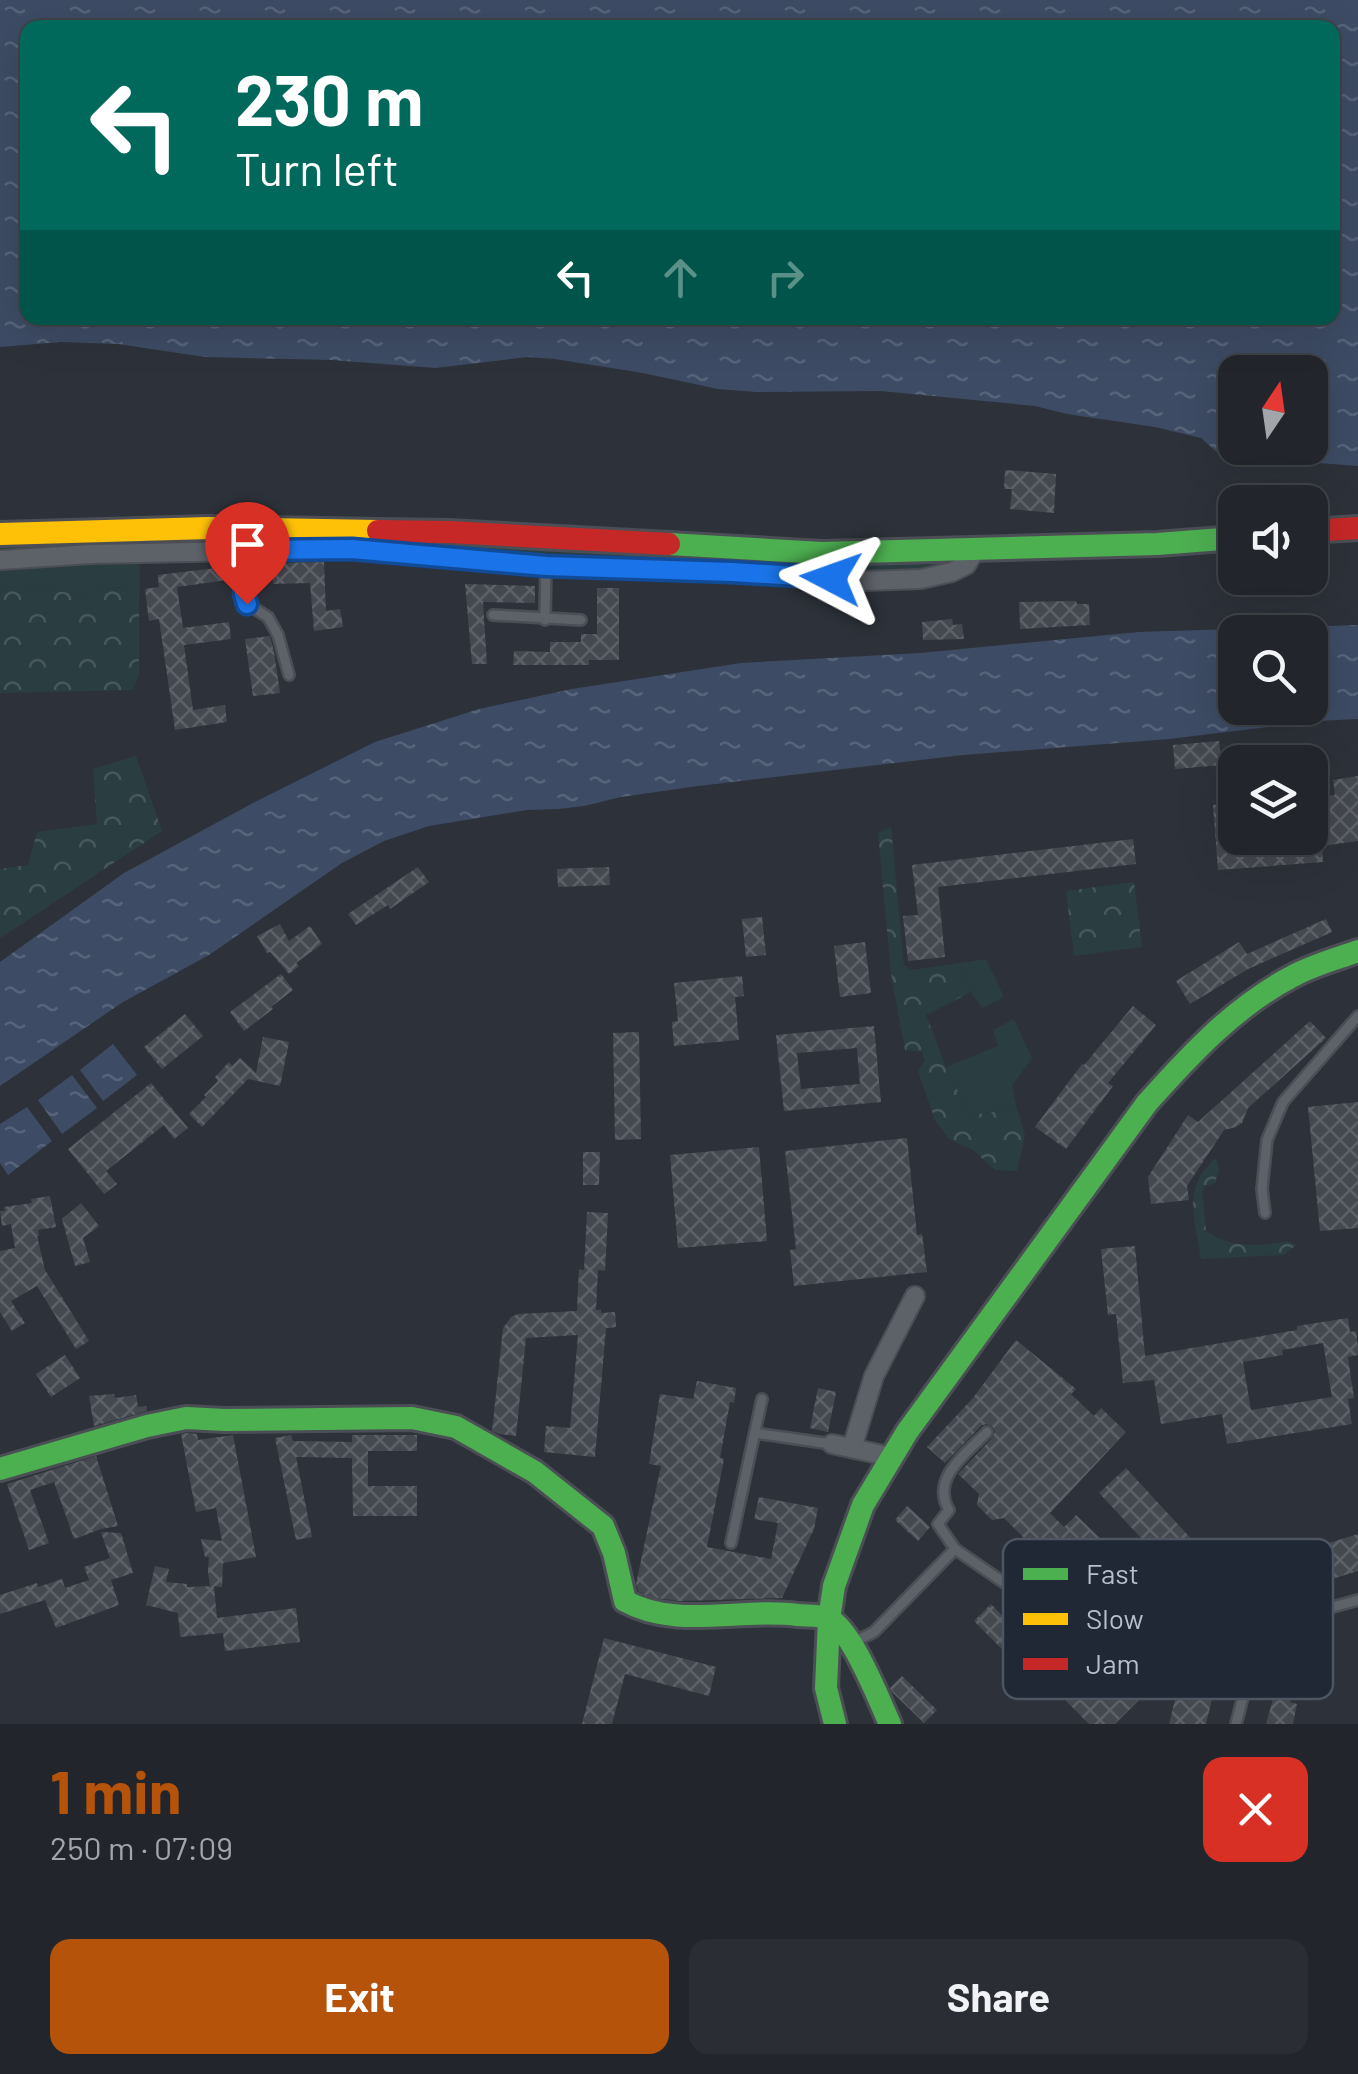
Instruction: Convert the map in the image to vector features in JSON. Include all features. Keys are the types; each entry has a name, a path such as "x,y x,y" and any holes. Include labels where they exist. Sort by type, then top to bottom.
{"street":[{"path":"0,534 209,528 450,532 822,554 1218,539"},
{"path":"1328,530 1358,528"},
{"path":"0,560 352,549 546,566 864,581 952,572 966,566 975,550"},
{"path":"835,1724 826,1688 834,1586 863,1506 907,1432 1135,1118 1189,1055 1255,1000 1290,977 1358,952"},
{"path":"852,1448 874,1376 915,1296"},
{"path":"0,1469 186,1418 412,1418 456,1427 535,1472 603,1526 614,1553 624,1601 644,1612 680,1616 784,1613 829,1619 852,1643 890,1724"},
{"path":"832,1444 892,1457"}],"lane":[{"path":"248,550 244,594 247,604 268,617 278,635 289,675"},
{"path":"545,620 546,566"},
{"path":"493,615 582,620"},
{"path":"1265,1213 1262,1189 1267,1140 1283,1102 1358,1016"},
{"path":"731,1543 762,1399"},
{"path":"987,1432 950,1470 942,1491 949,1510 938,1524 954,1549 1003,1582"},
{"path":"754,1434 832,1444"},
{"path":"852,1643 874,1632 954,1549"},
{"path":"1333,1607 1358,1600"},
{"path":"1236,1724 1242,1699"}],"green space":[{"path":"156,539 438,542 778,562 955,563 953,567 895,575 371,548 0,556 0,545"},
{"path":"132,559 140,562 139,609 131,588 110,587 81,594 0,588 0,565"},
{"path":"110,587 132,588 139,609 139,675 132,690 0,693 0,588 81,594"},
{"path":"136,756 162,831 0,938 0,869 28,865 37,832 97,824 93,769"},
{"path":"891,827 904,966 912,970 960,963 971,992 926,1015 970,1115 1017,1109 1025,1135 1017,1171 995,1170 973,1150 949,1139 935,1120 918,1071 925,1061 922,1052 905,1050 891,974 878,833"},
{"path":"1134,882 1142,947 1074,956 1066,891"},
{"path":"986,959 1004,997 982,1008 960,963"},
{"path":"1014,1019 1032,1058 1012,1086 1017,1109 970,1115 946,1067 998,1046 993,1030"},
{"path":"1216,1158 1219,1170 1215,1183 1202,1192 1206,1231 1235,1243 1287,1241 1296,1245 1284,1255 1201,1259 1194,1193 1205,1169"}],"water":[{"path":"0,0 1358,0 1358,466 1328,464 1328,355 1218,355 1218,453 1201,438 1035,406 881,391 718,389 643,373 528,357 435,368 332,360 205,357 118,344 61,342 0,347"},
{"path":"1358,625 1358,719 1328,720 1328,626"},
{"path":"1218,629 1218,725 1284,725 1169,739 963,755 698,786 584,806 527,810 429,826 384,841 342,863 209,955 123,1002 0,1086 0,962 124,873 375,742 479,709 572,689 741,663 920,653 1139,632"},
{"path":"113,1044 137,1075 103,1101 80,1070"},
{"path":"72,1075 97,1108 62,1134 38,1100"},
{"path":"27,1107 52,1141 8,1175 0,1163 0,1124"}],"building":[{"path":"1005,470 1056,474 1054,513 1010,509 1012,489 1004,489"},
{"path":"324,562 326,611 340,609 343,627 314,631 310,583 273,584 272,563"},
{"path":"225,567 227,580 177,587 183,628 229,622 231,639 184,645 193,710 225,705 227,722 175,730 159,619 149,621 145,589 159,587 158,575"},
{"path":"465,584 535,586 535,603 483,602 487,664 472,664"},
{"path":"597,588 619,588 619,660 589,660 589,665 513,665 514,651 550,652 550,642 581,642 581,634 597,634"},
{"path":"1019,602 1089,604 1090,625 1020,629"},
{"path":"952,619 953,625 962,624 964,639 923,640 922,622"},
{"path":"270,636 280,693 253,696 245,639"},
{"path":"1219,741 1218,765 1175,769 1173,745"},
{"path":"1358,776 1358,841 1328,845 1328,796 1335,795 1333,780"},
{"path":"1213,805 1218,805 1218,855 1323,855 1323,862 1218,870"},
{"path":"1133,839 1136,864 938,887 945,957 908,961 903,916 918,915 912,865"},
{"path":"418,867 429,882 390,909 388,905 356,925 348,914"},
{"path":"609,867 610,885 558,887 557,869"},
{"path":"762,917 766,955 746,957 742,919"},
{"path":"1326,919 1332,932 1248,969 1190,1004 1176,981 1239,942 1247,954"},
{"path":"280,924 289,941 310,926 322,944 296,963 299,966 289,974 267,953 257,936"},
{"path":"865,942 871,993 840,997 834,946"},
{"path":"281,974 293,990 244,1031 230,1012"},
{"path":"742,976 744,996 735,997 739,1040 674,1046 672,1022 678,1021 674,983"},
{"path":"1133,1006 1156,1025 1108,1083 1113,1086 1066,1149 1035,1127 1082,1064"},
{"path":"185,1014 203,1036 162,1069 144,1047"},
{"path":"1310,1021 1326,1038 1248,1108 1242,1123 1224,1130 1187,1186 1189,1200 1151,1204 1148,1177 1188,1115 1198,1122"},
{"path":"874,1026 881,1102 784,1111 776,1035","holes":["857,1048 860,1084 801,1089 797,1053"]},
{"path":"639,1032 641,1139 615,1140 613,1033"},
{"path":"263,1037 289,1042 280,1086 248,1079 202,1127 189,1114 206,1097 218,1081 215,1077 229,1062 232,1066 240,1058 256,1073"},
{"path":"151,1083 188,1128 174,1139 164,1125 106,1171 117,1184 104,1194 68,1149"},
{"path":"1358,1102 1358,1228 1320,1231 1308,1107"},
{"path":"907,1138 917,1235 922,1234 927,1272 794,1286 790,1250 796,1249 785,1151"},
{"path":"759,1147 767,1241 678,1248 670,1155"},
{"path":"583,1152 600,1152 599,1185 583,1185"},
{"path":"50,1196 56,1227 38,1230 37,1236 45,1270 89,1341 76,1349 37,1286 11,1301 25,1323 12,1331 0,1312 0,1251 15,1248 11,1224 2,1226 0,1211"},
{"path":"81,1203 99,1226 83,1238 90,1262 75,1266 62,1219"},
{"path":"587,1212 608,1213 605,1271 598,1270 596,1310 615,1312 616,1327 606,1328 595,1457 544,1452 546,1426 570,1428 578,1335 526,1338 516,1436 492,1431 503,1328 518,1314 577,1311"},
{"path":"1135,1246 1145,1356 1348,1318 1350,1332 1356,1331 1358,1346 1358,1355 1348,1357 1354,1398 1348,1399 1352,1424 1227,1444 1222,1414 1161,1424 1154,1380 1123,1383 1116,1314 1108,1315 1101,1249","holes":["1323,1343 1332,1397 1251,1410 1243,1362"]},
{"path":"1016,1340 1076,1389 1071,1394 1094,1416 1101,1408 1126,1432 1050,1513 1064,1527 1076,1515 1101,1539 1025,1539 1004,1518 992,1520 977,1505 979,1494 958,1474 993,1437 992,1426 981,1426 945,1463 927,1447 973,1398"},
{"path":"65,1355 80,1378 51,1397 36,1374"},
{"path":"697,1381 736,1388 734,1403 730,1402 720,1458 724,1459 707,1547 771,1559 778,1523 754,1519 759,1497 818,1508 814,1529 782,1598 679,1601 648,1597 638,1591 636,1584 661,1466 649,1464 660,1394 693,1399"},
{"path":"818,1388 836,1392 828,1432 810,1428"},
{"path":"114,1394 115,1398 136,1395 138,1407 146,1406 147,1411 94,1426 89,1396"},
{"path":"181,1434 197,1434 198,1440 233,1435 256,1557 223,1563 222,1587 210,1586 209,1557 205,1557 201,1539 222,1541 216,1508 196,1512"},
{"path":"291,1435 293,1441 352,1442 352,1435 417,1435 417,1451 368,1451 368,1486 417,1486 417,1516 353,1516 352,1458 296,1457 312,1537 296,1540 275,1438"},
{"path":"96,1456 118,1526 74,1539 54,1482 30,1490 49,1543 29,1550 7,1484"},
{"path":"1126,1468 1192,1539 1142,1539 1099,1493"},
{"path":"907,1506 930,1527 918,1541 895,1520"},
{"path":"101,1532 121,1533 133,1573 111,1580 119,1605 56,1628 45,1600 0,1614 0,1595 37,1583 38,1587 62,1579 65,1588 89,1580 84,1567 110,1558"},
{"path":"1358,1534 1358,1571 1333,1579 1333,1542"},
{"path":"155,1566 169,1569 166,1582 187,1587 214,1586 217,1618 296,1608 300,1642 225,1651 223,1633 180,1637 178,1613 146,1605"},
{"path":"991,1604 1003,1616 1003,1650 974,1621"},
{"path":"604,1638 716,1667 709,1696 625,1674 612,1724 582,1724"},
{"path":"902,1676 937,1710 924,1723 890,1688"},
{"path":"1064,1699 1140,1699 1115,1724 1089,1724"},
{"path":"1175,1699 1212,1699 1206,1724 1169,1724"},
{"path":"1273,1699 1291,1699 1297,1704 1293,1724 1266,1724"}],"traffic: fast":[{"path":"669,544 822,553 1218,539"},
{"path":"835,1724 826,1688 834,1586 863,1505 907,1432 1147,1103 1180,1067 1214,1033 1272,988 1308,969 1358,951"},
{"path":"0,1469 186,1418 412,1418 456,1427 535,1472 603,1526 625,1601 645,1610 688,1616 777,1613 829,1619 856,1651 890,1724"}],"traffic: slow":[{"path":"0,534 209,528 378,531"}],"traffic: jam":[{"path":"1328,530 1358,528"},
{"path":"378,531 669,544"}],"route":[{"path":"247,604 244,594 248,550 352,549 546,566 831,578"}]}
